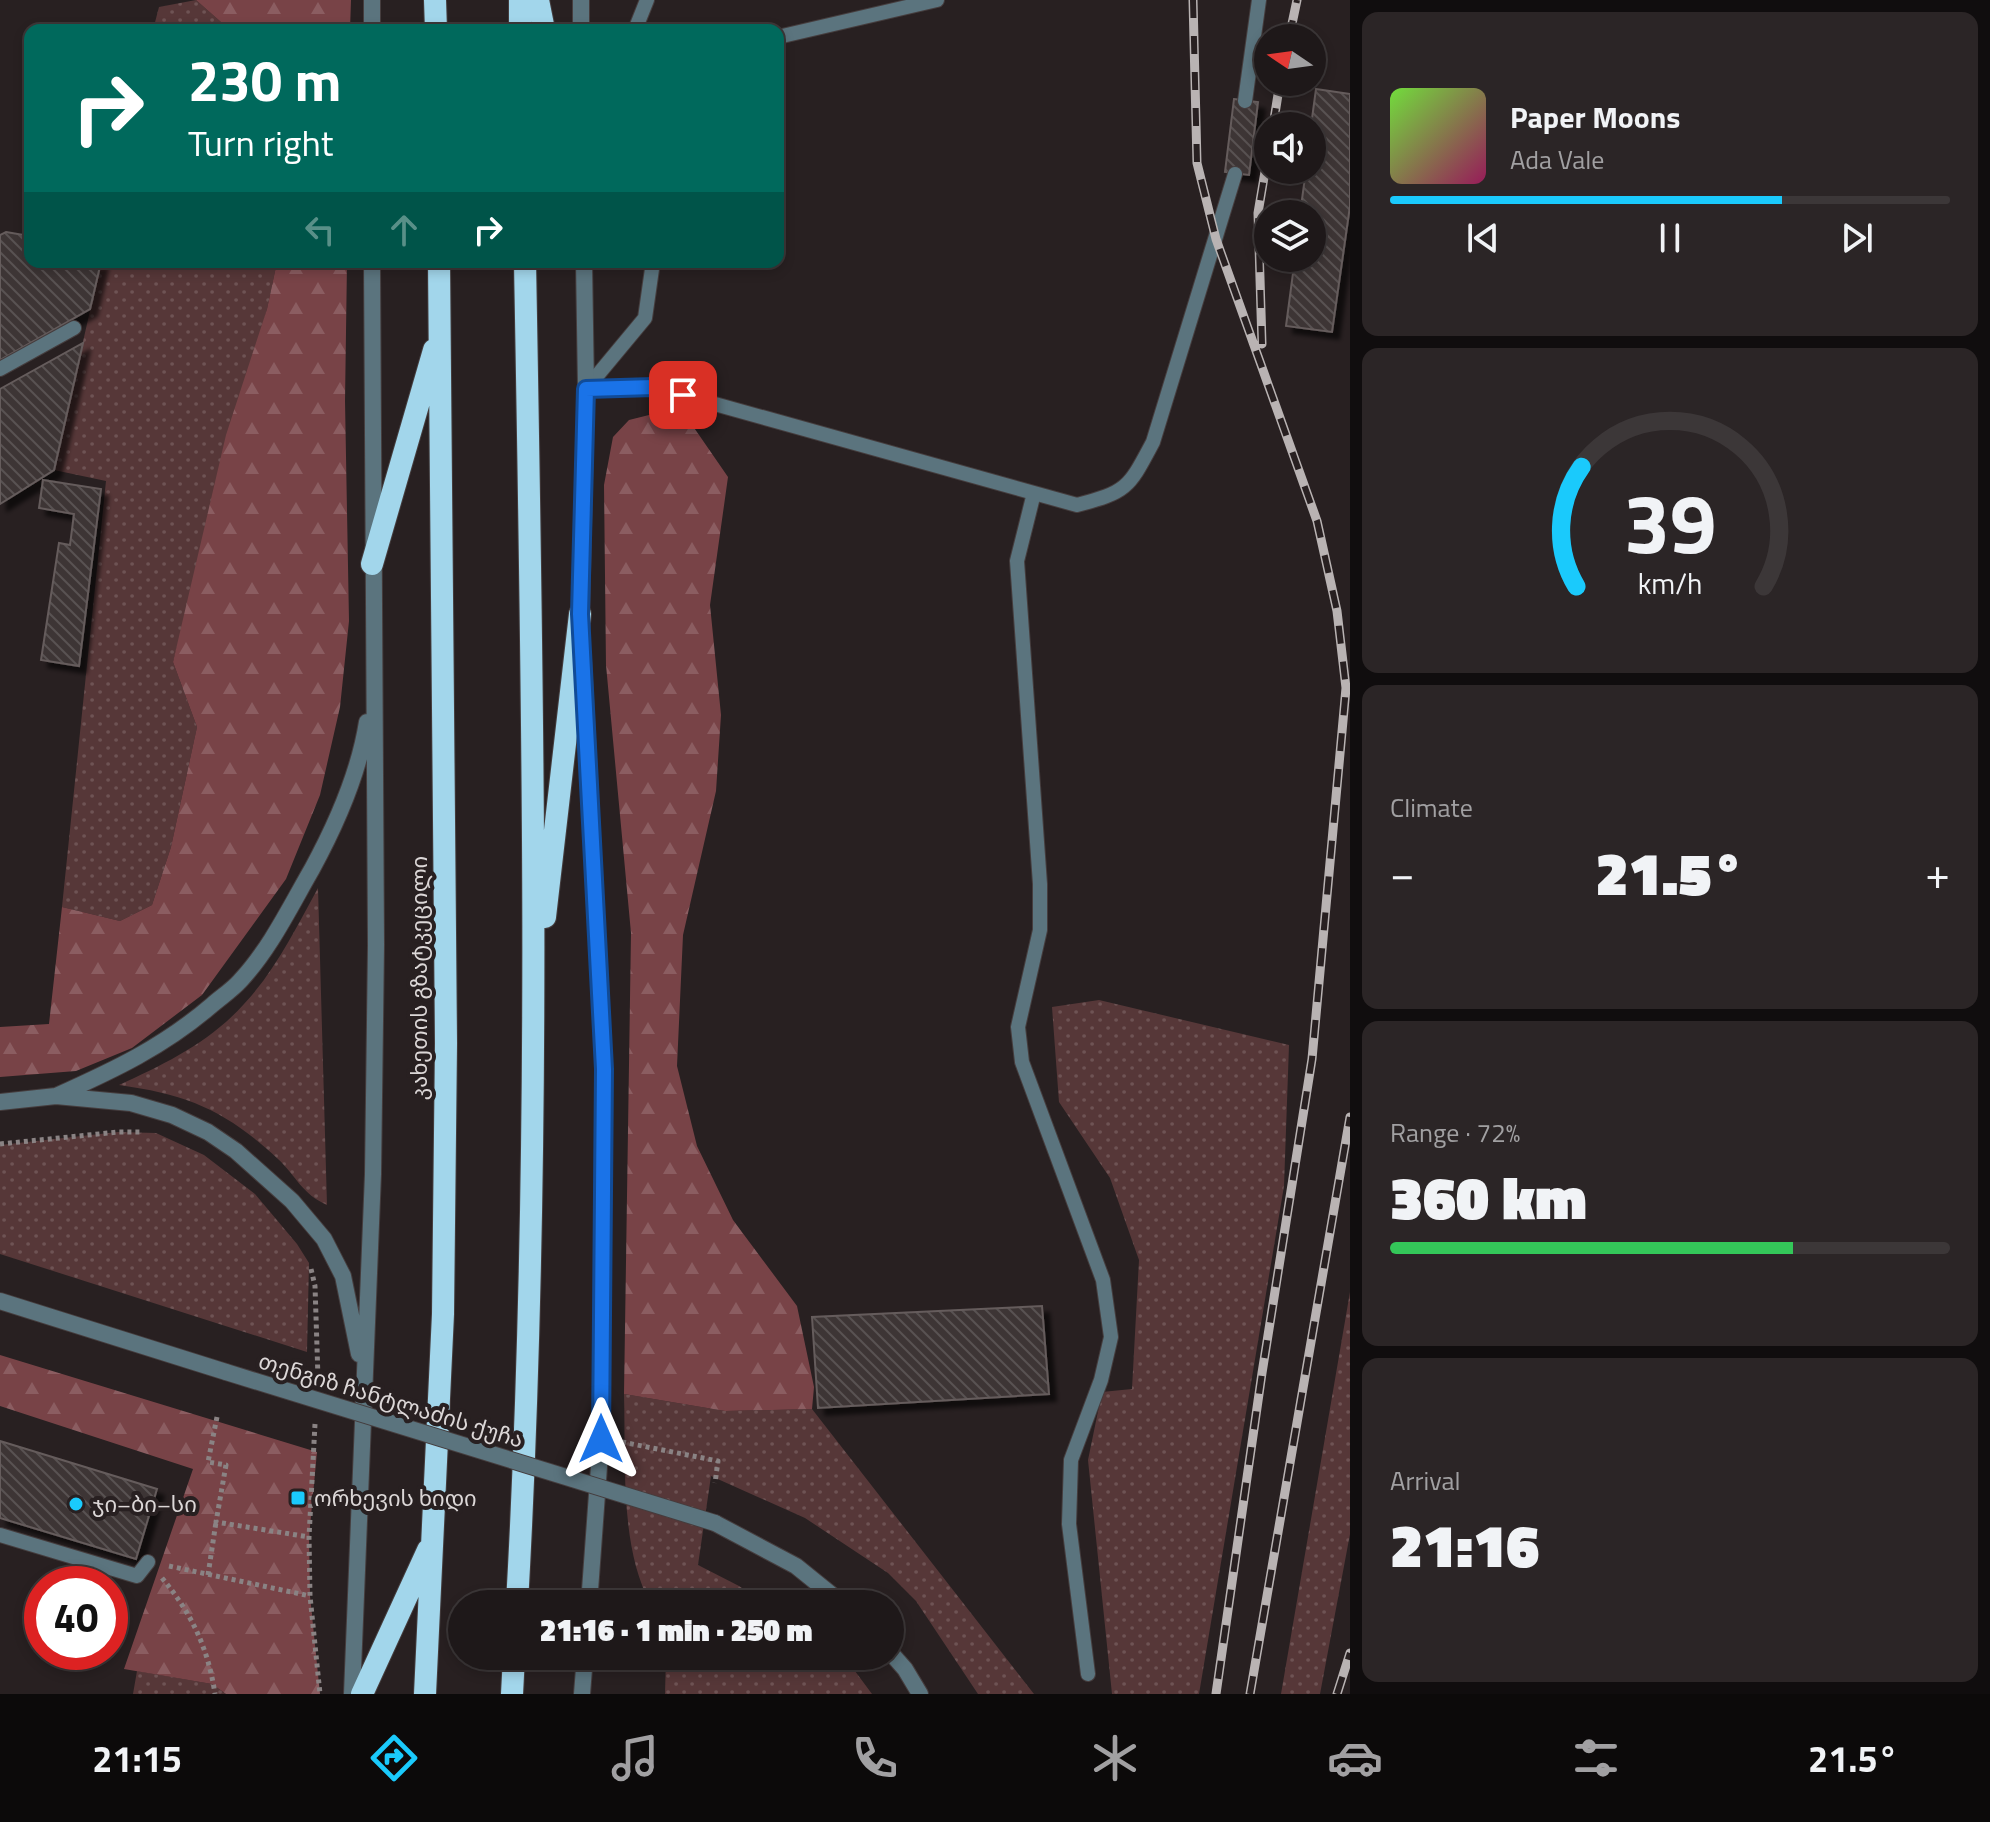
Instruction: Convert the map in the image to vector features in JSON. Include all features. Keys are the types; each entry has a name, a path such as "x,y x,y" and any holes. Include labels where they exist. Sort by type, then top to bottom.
{"highway":[{"path":"435,0 436,24"},
{"path":"520,0 520,24"},
{"path":"538,0 543,24"},
{"name":"კახეთის გზატკეცილი","path":"425,1694 443,1314 446,1059 439,268"},
{"path":"518,1590 528,1344 533,1014 525,268"},
{"path":"372,564 440,329"},
{"path":"533,1014 580,614"},
{"path":"362,1694 433,1538"},
{"path":"512,1694 513,1670"}],"street":[{"path":"372,0 372,24"},
{"path":"581,0 581,24"},
{"name":"კახეთის გზატკეცილი","path":"352,1694 373,1174 376,945 372,268"},
{"path":"584,268 586,389 580,614 604,1069 601,1439 590,1590"},
{"name":"თენგიზ ჩანტლაძის ქუჩა","path":"56,1096 123,1066 160,1045 240,982 280,926 323,850 355,776 367,727 374,675"},
{"name":"თენგიზ ჩანტლაძის ქუჩა","path":"0,1102 56,1096 131,1103 172,1115 208,1132 265,1175 324,1239 343,1276 365,1390"},
{"name":"თენგიზ ჩანტლაძის ქუჩა","path":"0,1301 715,1523 796,1566 826,1590"},
{"path":"904,1668 920,1694"},
{"path":"582,1694 584,1670"}],"lane":[{"path":"784,36 937,0"},
{"path":"1245,101 1259,0"},
{"path":"638,24 648,1"},
{"path":"586,389 654,387 1077,505 1113,496 1132,481 1153,442 1235,174"},
{"path":"586,389 645,318 652,268"},
{"path":"0,369 74,328"},
{"path":"1034,493 1017,561 1040,884 1040,930 1018,1027 1022,1062 1103,1280 1111,1337 1101,1380 1071,1460 1069,1524 1088,1674"},
{"path":"0,1535 137,1576 148,1562"}],"path":[{"path":"0,1144 118,1132 151,1134"},
{"path":"309,1263 315,1286 319,1360 317,1391"},
{"path":"208,1575 226,1465 208,1462 217,1417"},
{"path":"315,1422 309,1537 310,1596 320,1694"},
{"path":"601,1439 718,1461 715,1483"},
{"path":"216,1522 309,1537"},
{"path":"148,1562 310,1596"},
{"path":"148,1562 191,1619 210,1658 215,1694"}],"shaded area":[{"path":"196,0 223,24 155,24 159,7"},
{"path":"100,268 276,268 173,662 197,727 171,847 152,905 120,921 62,907 106,481 54,470"},
{"path":"318,888 327,1205 306,1190 259,1142 224,1117 187,1100 119,1085 186,1051 231,1018 275,963"},
{"path":"1099,1000 1289,1045 1284,1186 1199,1694 1112,1694 1088,1460 1102,1392 1132,1389 1139,1260 1110,1178 1059,1102 1052,1007"},
{"path":"118,1132 156,1133 204,1155 255,1194 309,1263 307,1352 0,1254 0,1145"},
{"path":"1350,1292 1350,1534 1320,1694 1281,1694"},
{"path":"624,1394 725,1411 812,1409 1034,1694 978,1694 916,1601 888,1573 805,1518 711,1476 698,1565 745,1590 645,1590 629,1530"},
{"path":"666,1670 854,1670 872,1694 665,1694"},
{"path":"137,1671 212,1684 226,1694 133,1694"}],"green space":[{"path":"196,0 351,0 350,24 223,24"},
{"path":"276,268 347,268 345,401 349,621 340,707 320,795 286,879 202,995 132,1048 76,1071 0,1077 0,1027 49,1024 62,907 120,921 152,905 171,847 197,727 173,662 226,435 267,309"},
{"path":"649,415 688,419 728,477 710,605 721,715 716,791 683,935 677,1066 697,1146 733,1220 797,1306 814,1387 812,1409 725,1411 624,1394 631,933 606,665 604,485 613,437 629,420"},
{"path":"0,1355 317,1452 309,1537 310,1596 320,1694 226,1694 212,1684 128,1670 128,1657 193,1469 0,1406"}],"building":[{"path":"1326,90 1350,94 1350,206 1332,332 1286,326 1293,272 1326,272 1326,200 1302,200 1304,184 1326,184 1326,112 1313,112 1315,96 1326,96"},
{"path":"1234,99 1258,102 1257,112 1254,112 1249,175 1225,172"},
{"path":"6,232 24,235 24,268 100,268 90,309 0,360 0,235"},
{"path":"83,343 54,470 0,504 0,389"},
{"path":"43,480 101,489 79,666 41,660 59,543 70,545 74,514 39,508"},
{"path":"1042,1306 1049,1394 818,1408 812,1317"},
{"name":"ჯი–ბი–სი","path":"0,1441 157,1489 136,1559 0,1518"}],"railway":[{"path":"1193,0 1197,163 1216,239 1317,521 1337,611 1346,688 1312,1059 1262,1373 1216,1694"},
{"path":"1292,24 1297,0"},
{"path":"1275,112 1278,96"},
{"path":"1262,344 1258,213 1263,184"},
{"path":"1250,1694 1350,1117"},
{"path":"1337,1694 1350,1653"}],"place":[{"name":"ორხევის ხიდი","path":"298,1498"},
{"name":"ჯი–ბი–სი","path":"76,1504"}],"route":[{"path":"601,1439 604,1069 580,614 586,389 654,387 683,395"}]}
